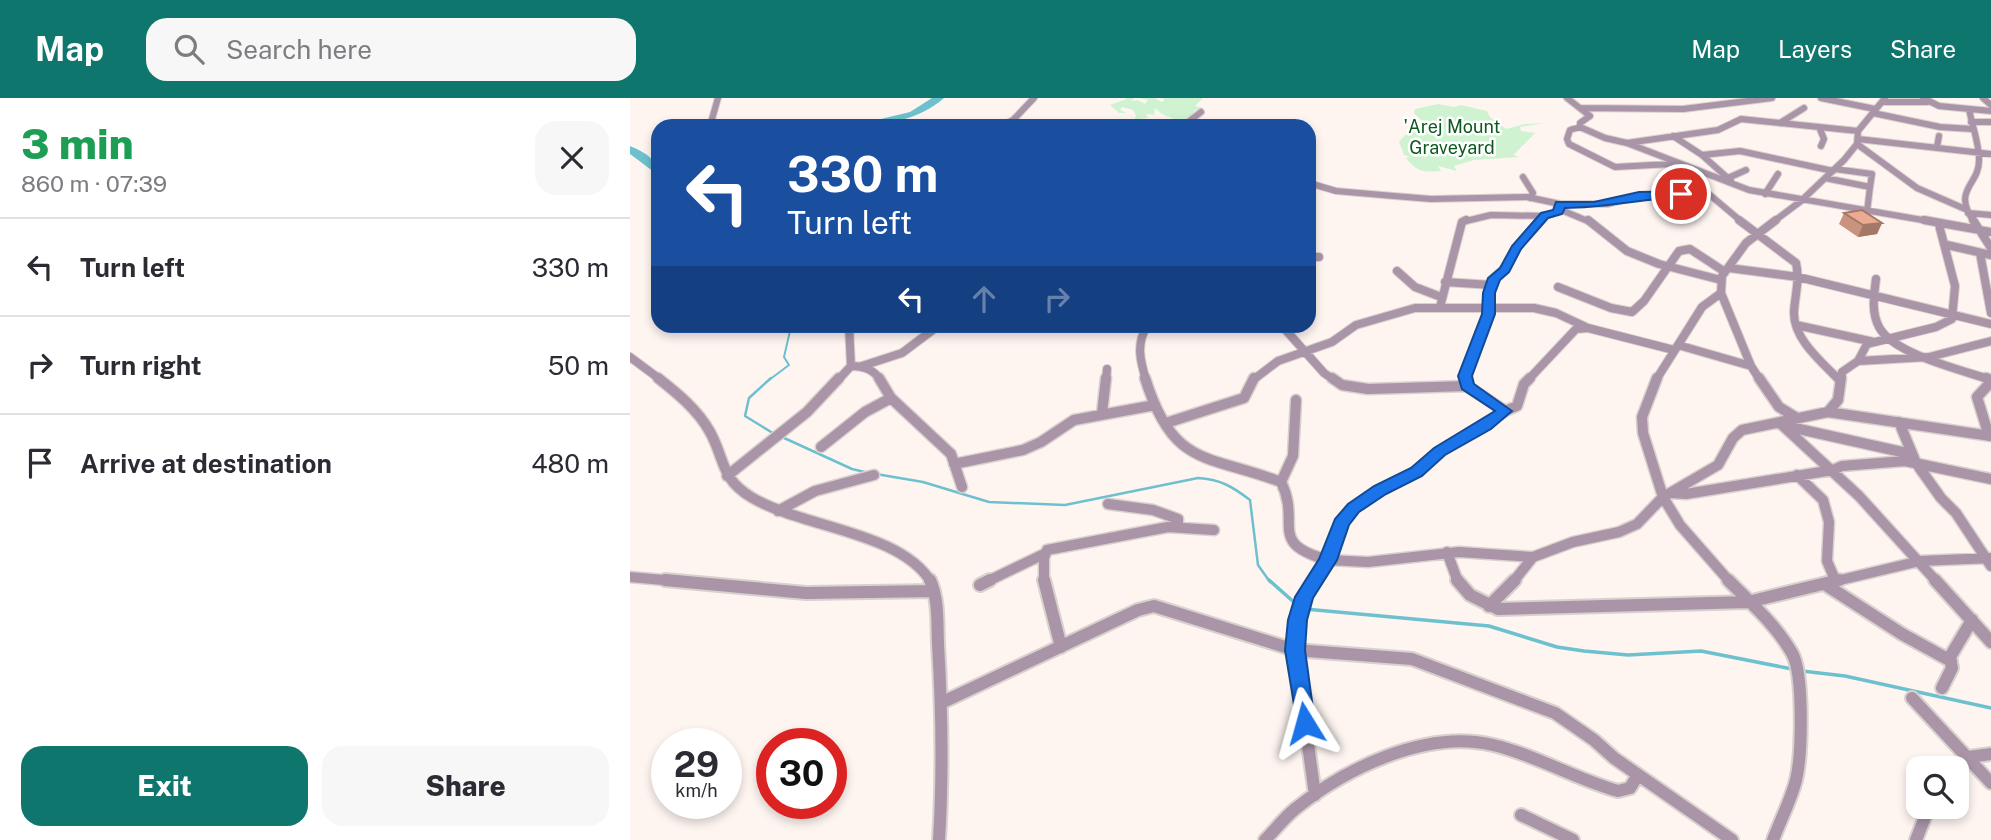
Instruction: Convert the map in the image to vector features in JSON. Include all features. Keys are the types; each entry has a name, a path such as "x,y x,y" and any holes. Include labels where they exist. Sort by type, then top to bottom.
{"street":[{"path":"710,119 718,98"},
{"path":"1014,119 1034,98"},
{"path":"1567,98 1590,116 1580,123 1580,127"},
{"path":"1683,109 1688,98"},
{"path":"1579,108 1683,109 1772,98"},
{"path":"1821,98 1940,127 1991,122"},
{"path":"1955,98 1966,109 1979,156 1965,194 1966,211 1991,248"},
{"path":"1983,98 1991,105"},
{"path":"1797,418 1779,407 1751,366 1721,293 1725,273 1746,243 1801,201 1834,170 1874,111 1885,100 1925,100 1966,109 1991,111"},
{"path":"1779,123 1804,108"},
{"path":"1190,119 1201,113"},
{"path":"1628,143 1723,129 1736,119 1819,127 1858,138 1937,146 1991,160"},
{"path":"1674,163 1615,167 1569,144 1567,139 1570,130 1580,127 1605,138 1628,143 1692,170 1765,194 1991,232"},
{"path":"1819,127 1824,139 1821,146"},
{"path":"1673,136 1702,155 1733,184"},
{"path":"1892,142 1903,136"},
{"path":"1937,146 1939,136"},
{"path":"1858,138 1917,188 1966,211 1991,212"},
{"path":"1702,155 1740,151 1834,170 1872,174 1867,212"},
{"path":"1979,156 1991,154"},
{"path":"1692,170 1695,185"},
{"path":"1728,178 1746,170"},
{"path":"1765,194 1778,174"},
{"path":"1524,177 1533,192 1530,198"},
{"path":"1825,178 1870,187"},
{"path":"1316,185 1336,191 1419,198 1530,198 1586,219 1627,251 1670,267 1798,277 1991,324"},
{"path":"1559,207 1594,205 1695,185 1796,263 1798,277 1794,321 1810,346 1839,380"},
{"path":"1440,302 1462,222 1472,218 1495,216 1545,216 1558,212 1559,207"},
{"path":"1467,386 1465,376 1489,308 1494,278 1507,266 1516,248 1545,216"},
{"path":"1858,361 1863,348 1875,342 1949,322 1955,314 1954,282 1947,245 1939,225"},
{"path":"1947,245 1991,255"},
{"path":"1558,287 1611,308 1632,312 1670,267 1679,251 1690,249 1725,273"},
{"path":"1980,253 1991,313"},
{"path":"1397,271 1415,287 1440,302"},
{"path":"1784,426 1797,418 1828,412 1990,436 1977,397 1991,381 1890,340 1875,319 1874,294 1877,279"},
{"path":"1444,282 1492,285"},
{"path":"1721,293 1702,307 1655,382 1642,417 1648,457 1666,495 1700,551 1764,617 1792,653 1798,670 1800,734 1796,780 1773,840"},
{"path":"1166,423 1234,403 1244,397 1254,378 1266,367 1332,342 1356,325 1440,302 1489,308 1534,308 1556,313 1588,328 1751,366"},
{"path":"1796,325 1875,342"},
{"path":"1315,795 1295,650 1297,620 1304,597 1328,560 1341,523 1353,508 1380,490 1417,472 1439,452 1504,411 1517,406 1524,384 1576,328 1588,328"},
{"path":"851,333 851,366"},
{"path":"727,476 807,412 851,366 882,362 902,353 929,333"},
{"path":"1144,333 1140,340 1140,354 1146,380 1155,405 1178,445 1194,456 1281,482 1288,492 1287,533 1292,544 1298,551 1328,560 1361,563 1447,552 1533,557 1573,542 1628,528 1653,510 1666,495 1718,465 1723,460 1733,435 1753,427 1784,426 1799,429 1991,479"},
{"path":"1289,333 1324,373 1342,385 1354,389 1467,386 1504,411"},
{"path":"1828,412 1838,400 1839,380 1846,367 1858,361 1929,357 1991,341"},
{"path":"630,357 673,388 707,426 718,444 727,476 733,485 778,511 901,552 925,574 934,591 943,702 943,790 939,840"},
{"path":"876,373 876,368 882,362"},
{"path":"862,366 876,373 891,398 951,454 962,487"},
{"path":"1102,413 1107,369"},
{"path":"821,447 865,412 891,398"},
{"path":"1281,482 1293,456 1297,400"},
{"path":"954,464 1023,450 1041,442 1074,420 1155,405"},
{"path":"1899,422 1914,459 1989,561"},
{"path":"1784,426 1833,470 1920,561 1991,642"},
{"path":"1666,495 1686,494 1861,464 1914,459"},
{"path":"778,511 815,491 874,475"},
{"path":"1797,475 1824,500 1829,522 1826,561 1831,584 1902,634 1951,661"},
{"path":"1108,504 1140,507 1170,516 1178,520 1178,527"},
{"path":"981,585 1063,545 1145,529 1178,527 1214,530"},
{"path":"1447,552 1449,567 1455,580 1471,597 1489,607 1521,610 1748,602 1920,561 1989,561"},
{"path":"1044,554 1049,603 1061,647"},
{"path":"1489,607 1533,557"},
{"path":"630,577 806,593 934,591"},
{"path":"943,702 1138,610 1154,606 1295,650 1412,659 1555,713 1732,840"},
{"path":"1942,688 1952,668 1953,652 1972,620"},
{"path":"1912,698 1968,756"},
{"path":"1265,840 1293,811 1315,795 1371,766 1417,749 1452,741 1480,742 1512,750 1618,791 1630,788 1638,775"},
{"path":"1969,757 1991,754"},
{"path":"1969,757 1991,783"},
{"path":"1521,815 1573,840"},
{"path":"1916,840 1924,819"}],"green space":[{"path":"1125,98 1134,98 1131,101 1138,100 1145,104 1148,100 1139,98 1154,98 1162,102 1165,99 1161,98 1203,98 1195,106 1203,108 1193,111 1197,112 1186,119 1174,119 1155,108 1154,115 1146,114 1148,118 1134,119 1133,110 1122,107 1120,110 1127,113 1119,113 1110,105 1127,99"},
{"name":"'Arej Mount Graveyard","path":"1438,104 1454,107 1461,105 1487,111 1490,117 1506,129 1545,123 1520,127 1521,131 1535,133 1514,155 1519,157 1474,160 1454,166 1457,171 1438,166 1441,171 1431,172 1414,166 1406,158 1410,157 1404,155 1399,142 1405,135 1426,125 1414,113 1415,109"}],"building":[{"path":"1862,210 1882,223 1863,225 1844,213"}],"waterway":[{"path":"890,119 913,114 939,98"},
{"path":"630,149 651,163"},
{"path":"769,380 789,365 784,357 790,333"},
{"path":"771,378 749,398 745,416 776,435"},
{"path":"782,437 852,469 869,473"},
{"path":"876,474 923,482 989,502 1065,505 1198,478 1213,480 1250,500 1258,565 1270,582"},
{"path":"1269,580 1296,604"},
{"path":"1305,609 1489,626 1557,647 1584,651 1628,655 1701,651 1792,669"},
{"path":"1802,671 1845,676 1991,708"}],"route":[{"path":"1305,723 1295,650 1297,620 1304,597 1328,560 1341,523 1353,508 1380,490 1417,472 1439,452 1486,425 1504,411 1467,386 1465,376 1479,334 1489,314 1489,293 1494,278 1504,270 1516,248 1545,216 1559,212 1560,204 1607,204 1639,196 1681,194"}]}
